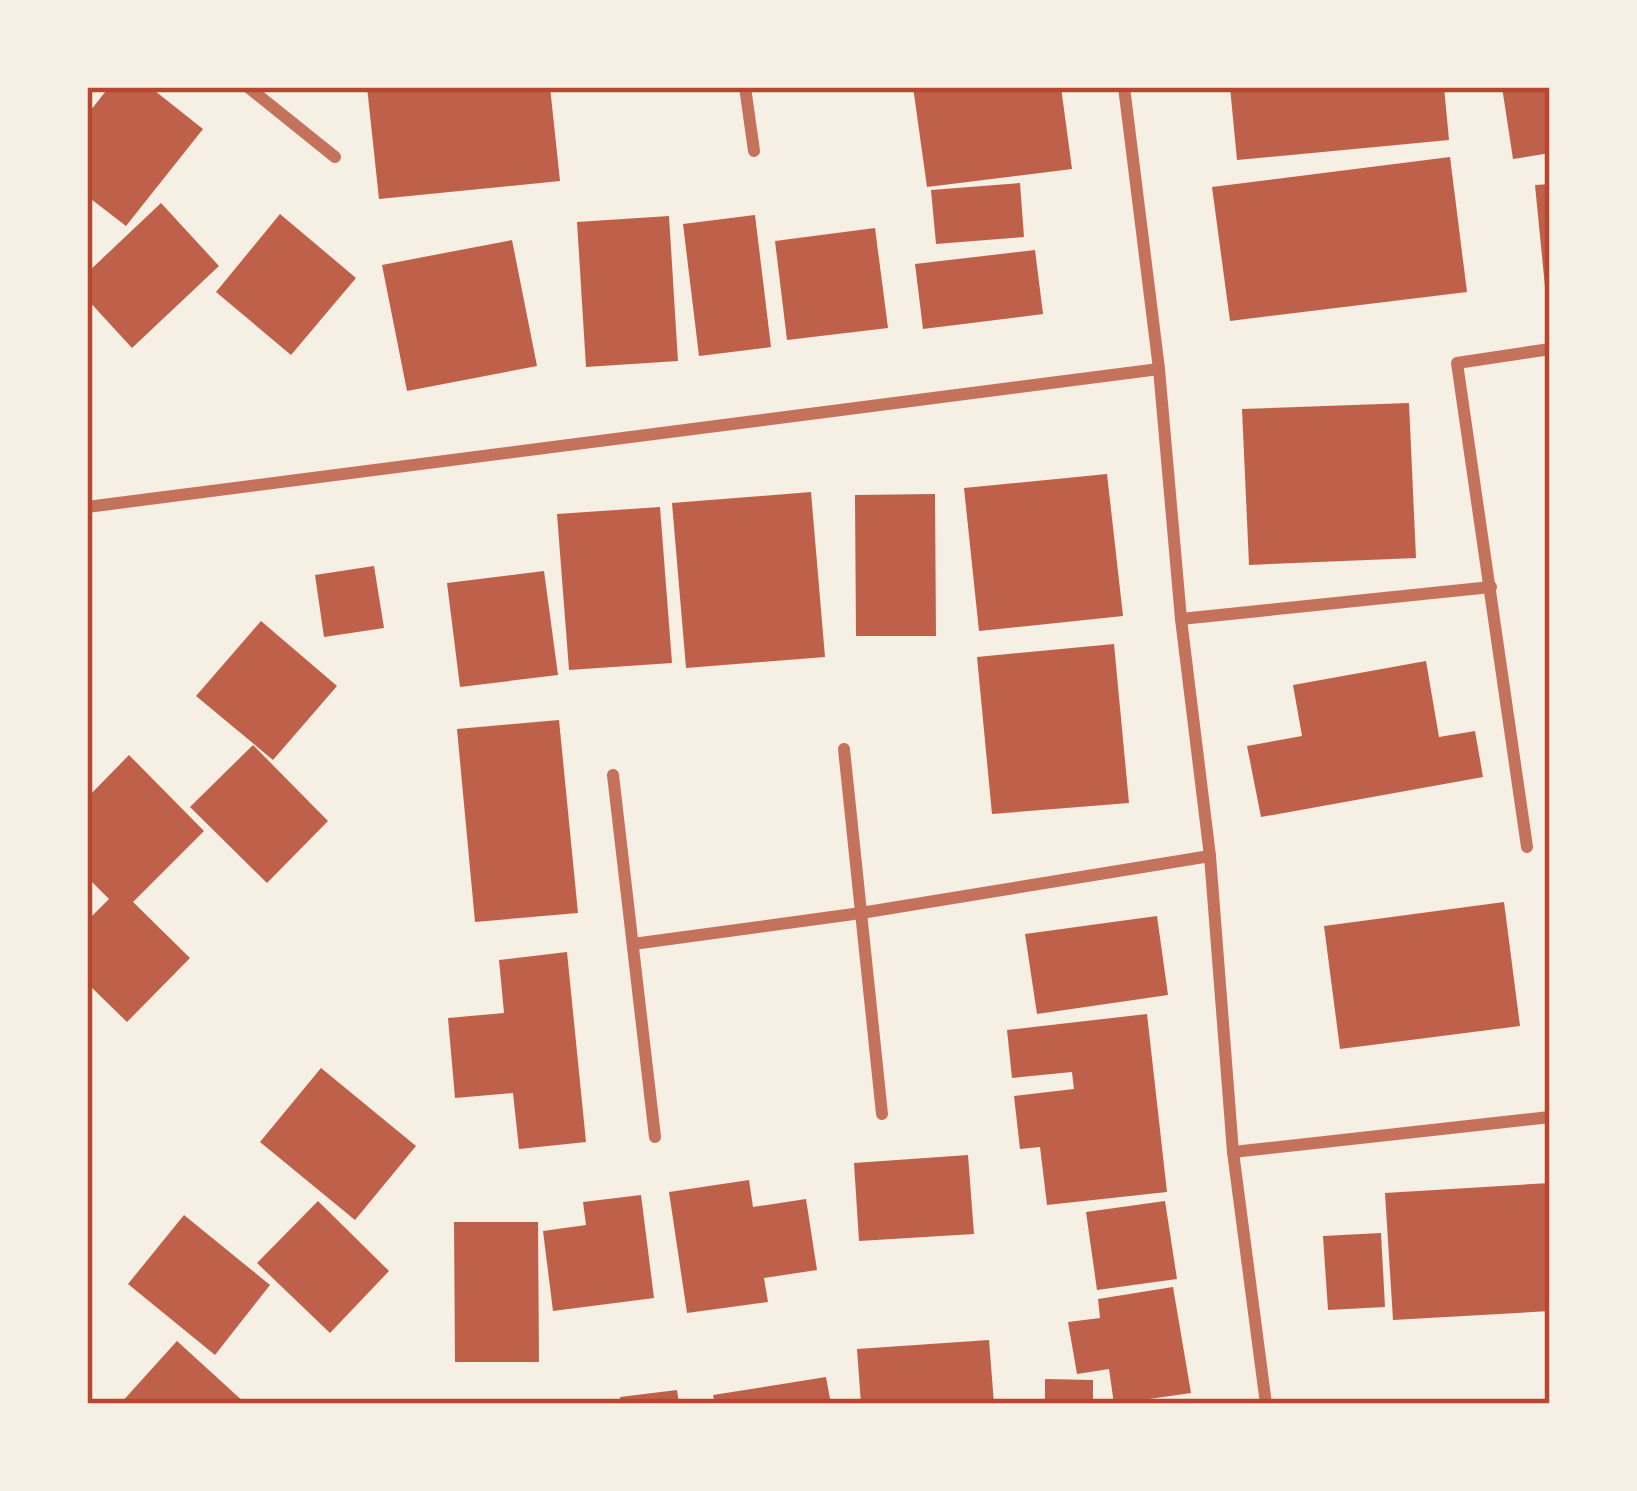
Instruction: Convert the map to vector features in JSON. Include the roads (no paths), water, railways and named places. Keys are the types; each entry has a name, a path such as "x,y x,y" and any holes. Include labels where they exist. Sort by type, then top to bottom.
{"street":[{"path":"248,87 335,157"},
{"path":"745,87 754,151"},
{"path":"1124,87 1210,856 1233,1152 1266,1404"},
{"path":"1527,847 1457,363 1550,349"},
{"path":"87,507 1159,369"},
{"path":"1181,619 1490,586"},
{"path":"844,749 881,1114"},
{"path":"613,775 656,1137"},
{"path":"633,944 861,913 1210,856"},
{"path":"1233,1152 1550,1117"}]}
